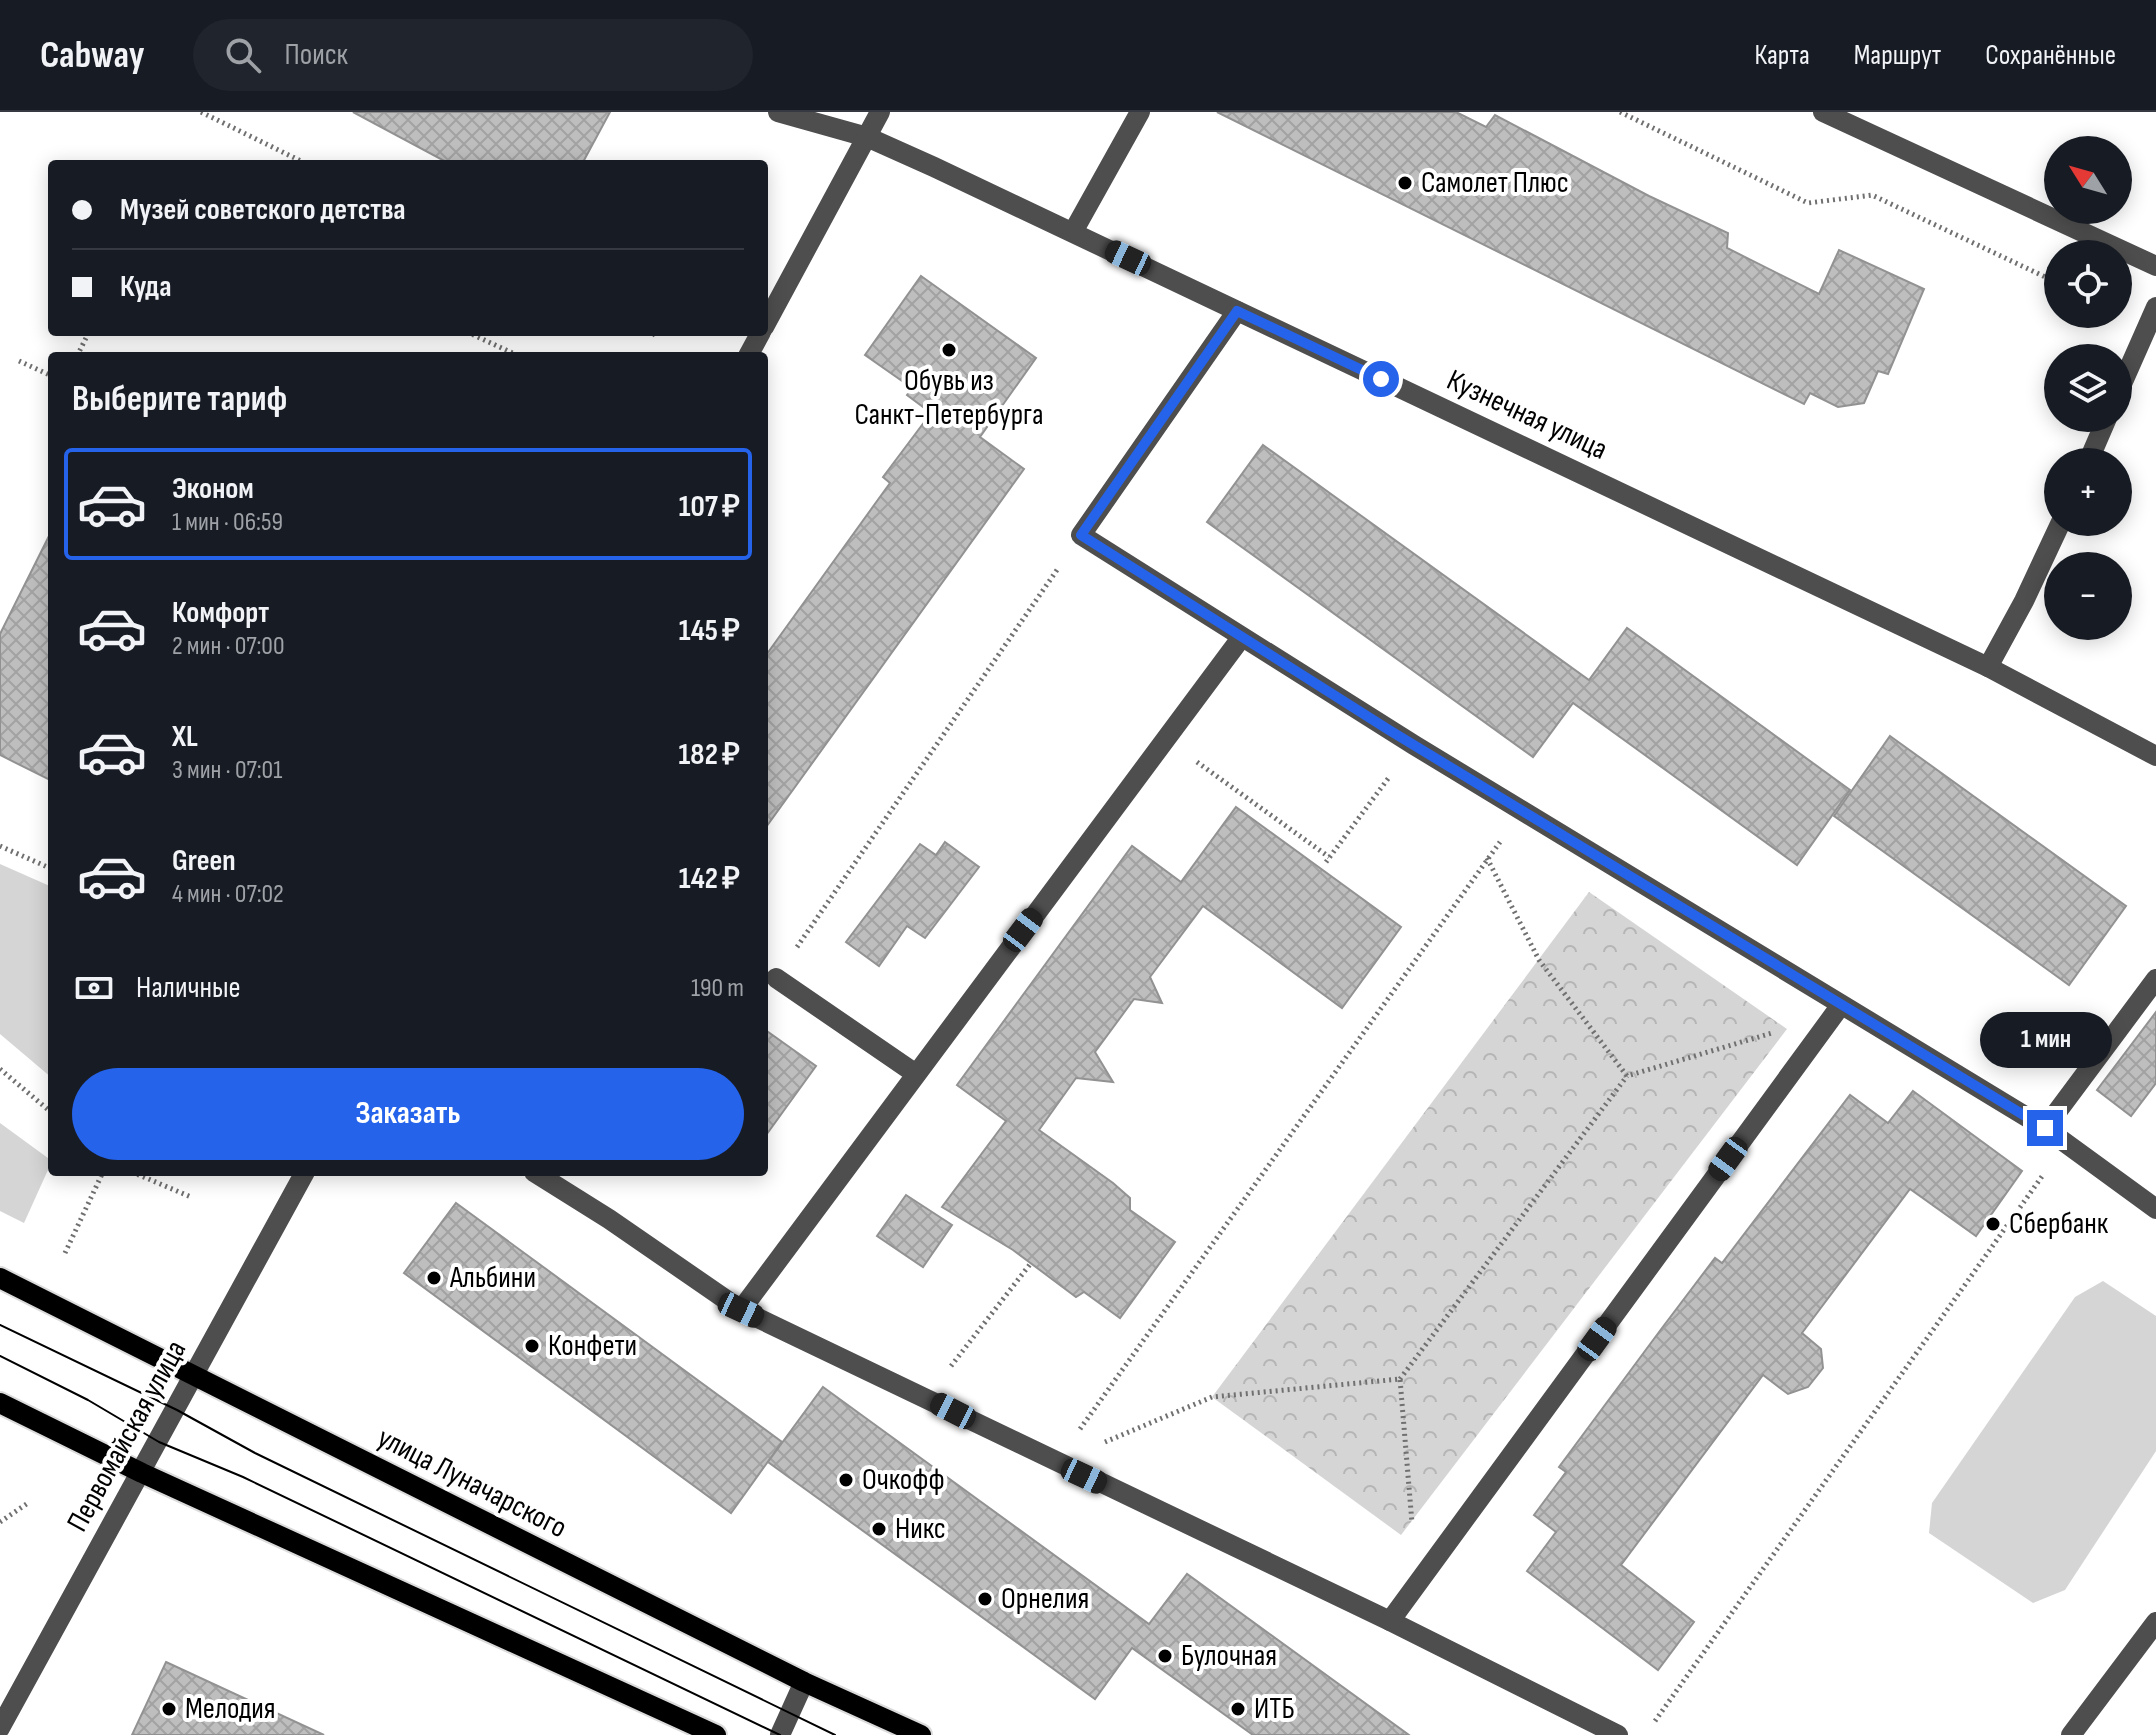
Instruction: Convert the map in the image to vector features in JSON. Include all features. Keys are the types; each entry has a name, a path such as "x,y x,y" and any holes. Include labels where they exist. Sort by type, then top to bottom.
{"main road":[{"name":"улица Луначарского","path":"0,1278 804,1682 921,1735"},
{"path":"0,1403 142,1473 716,1735"}],"street":[{"name":"Кузнечная улица","path":"778,112 867,137 1073,232 1988,667 2156,756"},
{"path":"768,321 880,112"},
{"path":"1073,232 1140,112"},
{"path":"1823,112 2156,266"},
{"path":"2132,361 2156,307"},
{"path":"1237,311 1081,535 1414,745 2045,1128 2064,1145 2156,1209"},
{"path":"1988,667 2054,536"},
{"path":"741,1310 1241,638"},
{"path":"776,978 916,1074"},
{"path":"2045,1128 2156,979"},
{"path":"1390,1621 1841,1005"},
{"name":"Первомайская улица","path":"0,1728 303,1176"},
{"path":"540,1176 741,1310 1390,1621 1618,1735"},
{"path":"2071,1735 2156,1622"},
{"path":"780,1735 804,1682"}],"path":[{"path":"201,112 299,160"},
{"path":"1620,112 1808,203 1872,195 2044,276"},
{"path":"476,336 510,352"},
{"path":"19,361 48,374"},
{"path":"776,978 1081,535"},
{"path":"1165,739 1328,860 1414,745"},
{"path":"1056,1463 1487,858 1525,812"},
{"path":"0,846 48,867"},
{"path":"1487,858 1539,960 1627,1076"},
{"path":"1409,1534 1413,1520 1400,1379 1627,1076 1773,1033"},
{"path":"0,1069 48,1110"},
{"path":"1654,1722 2064,1145"},
{"path":"65,1253 101,1176"},
{"path":"141,1176 191,1197"},
{"path":"927,1398 1031,1263"},
{"path":"1056,1463 1212,1397 1400,1379"},
{"path":"0,1522 28,1503"}],"green space":[{"path":"0,864 48,885 48,1075 0,1034"},
{"path":"1589,892 1787,1029 1401,1535 1212,1397"},
{"path":"0,1123 48,1158 48,1170 24,1223 0,1211"},
{"path":"2103,1281 2156,1316 2156,1451 2065,1590 2033,1603 1929,1533 1932,1503 2075,1297"}],"building":[{"path":"353,112 610,112 584,160 443,160"},
{"path":"1217,112 1456,112 1486,127 1495,115 1649,196 1728,233 1727,248 1819,294 1839,250 1924,289 1888,374 1878,371 1864,403 1838,407 1810,393 1804,404"},
{"path":"921,276 1036,358 980,437 1024,469 768,824 768,652 890,483 883,477 931,413 907,395 912,388 865,355"},
{"path":"1263,445 1589,680 1627,628 1850,790 1797,865 1573,703 1533,757 1207,522"},
{"path":"48,538 48,779 0,755 0,634"},
{"path":"1890,736 2126,906 2069,985 1834,816"},
{"path":"1236,807 1401,927 1342,1008 1203,906 1150,977 1162,1003 1134,999 1095,1052 1113,1082 1076,1078 1039,1130 1113,1183 1130,1198 1130,1210 1175,1242 1120,1318 1084,1292 1076,1297 1013,1250 942,1207 1006,1121 957,1085 1132,846 1181,882"},
{"path":"945,842 979,867 925,938 907,926 879,966 846,942 920,844 936,855"},
{"path":"2156,1012 2156,1083 2131,1116 2097,1090"},
{"path":"768,1032 816,1066 768,1132"},
{"path":"1913,1091 2022,1171 1976,1236 1910,1189 1802,1333 1821,1349 1823,1368 1808,1387 1788,1394 1763,1375 1621,1565 1694,1622 1658,1670 1527,1571 1556,1532 1534,1515 1566,1472 1559,1467 1662,1328 1715,1258 1722,1263 1850,1095 1888,1123"},
{"path":"906,1195 952,1225 923,1267 877,1236"},
{"path":"456,1203 782,1442 731,1513 404,1273"},
{"path":"823,1387 1149,1624 1187,1574 1409,1735 1253,1735 1132,1648 1095,1699 768,1462"},
{"path":"166,1662 324,1735 132,1735"}],"tram line":[{"path":"0,1325 177,1410 255,1453 835,1735"},
{"path":"0,1356 88,1400 159,1442 243,1477 780,1735"}],"place":[{"name":"Самолет Плюс","path":"1405,183"},
{"name":"Обувь из Санкт-Петербурга","path":"949,350"},
{"name":"Сбербанк","path":"1993,1224"},
{"name":"Альбини","path":"434,1278"},
{"name":"Конфети","path":"532,1346"},
{"name":"Очкофф","path":"846,1480"},
{"name":"Никс","path":"879,1529"},
{"name":"Орнелия","path":"985,1599"},
{"name":"Булочная","path":"1165,1656"},
{"name":"Мелодия","path":"169,1709"},
{"name":"ИТБ","path":"1238,1709"}],"route":[{"path":"1381,379 1237,311 1081,535 1389,730 2045,1128"}]}
